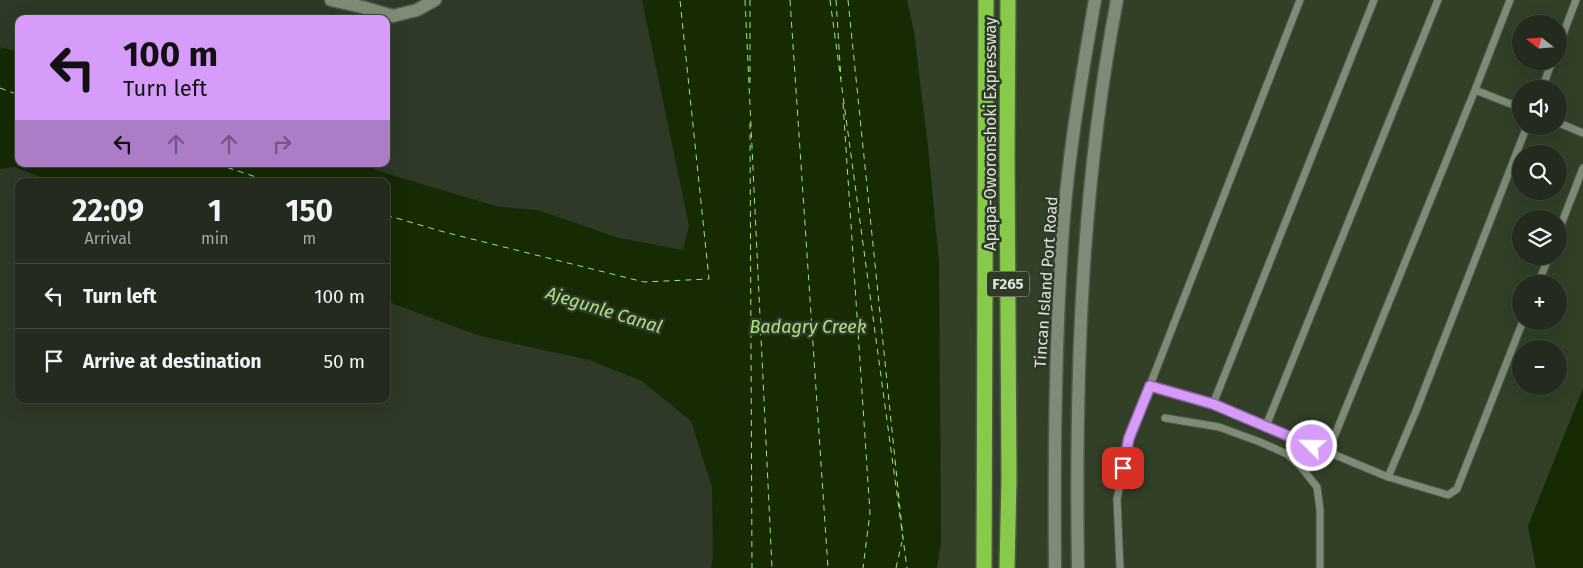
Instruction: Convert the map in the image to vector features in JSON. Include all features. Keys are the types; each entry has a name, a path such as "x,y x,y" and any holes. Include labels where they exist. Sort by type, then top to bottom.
{"highway":[{"name":"Apapa-Oworonshoki Expressway","path":"984,568 986,0"},
{"name":"Apapa-Oworonshoki Expressway","path":"1007,568 1009,479 1008,0"}],"street":[{"path":"330,0 394,16 417,10 436,0"},
{"name":"Tincan Island Port Road","path":"1055,568 1056,366 1062,242 1073,138 1094,0"},
{"path":"1078,568 1079,364 1085,244 1096,131 1107,52 1117,0"}],"lane":[{"path":"1120,568 1117,499 1129,438 1300,0"},
{"path":"1213,404 1374,0"},
{"path":"1266,426 1438,0"},
{"path":"1328,452 1510,0"},
{"path":"1568,21 1576,0"},
{"path":"1475,90 1512,104"},
{"path":"1567,127 1583,133"},
{"path":"1388,478 1420,402 1524,135"},
{"path":"1567,210 1583,168"},
{"path":"1150,386 1213,404 1388,478 1448,495 1457,489 1520,330"},
{"path":"1165,418 1218,427 1260,442 1287,454 1301,467 1317,487 1320,510 1320,568"}],"shaded area":[{"path":"907,0 1583,0 1583,388 1528,526 1536,568 937,568 941,542 939,263 928,147 914,32"}],"water":[{"name":"Badagry Creek","path":"642,0 907,0 914,32 928,147 939,263 941,542 937,568 711,568 713,555 712,487 691,421 642,381 589,360 480,336 390,302 390,178 43,178 14,167 0,169 0,47 15,51 15,167 369,167 499,207 538,210 619,238 683,250 689,226"},
{"path":"1583,388 1583,568 1536,568 1528,526"}],"ferry route":[{"path":"390,216 444,232 644,282 709,279 680,0"},
{"path":"745,0 772,568"},
{"path":"750,0 750,84"},
{"path":"790,0 828,568"},
{"path":"830,0 907,568"},
{"path":"836,0 841,79"},
{"path":"848,0 903,538"},
{"path":"0,88 15,94"},
{"path":"843,103 870,513 863,568"},
{"path":"750,123 752,568"},
{"path":"226,167 259,178"},
{"path":"896,568 902,542"}],"route":[{"path":"1123,468 1129,438 1150,386 1213,404 1312,446"}],"water label":[{"name":"Ajegunle Canal","path":"604,310"}]}
